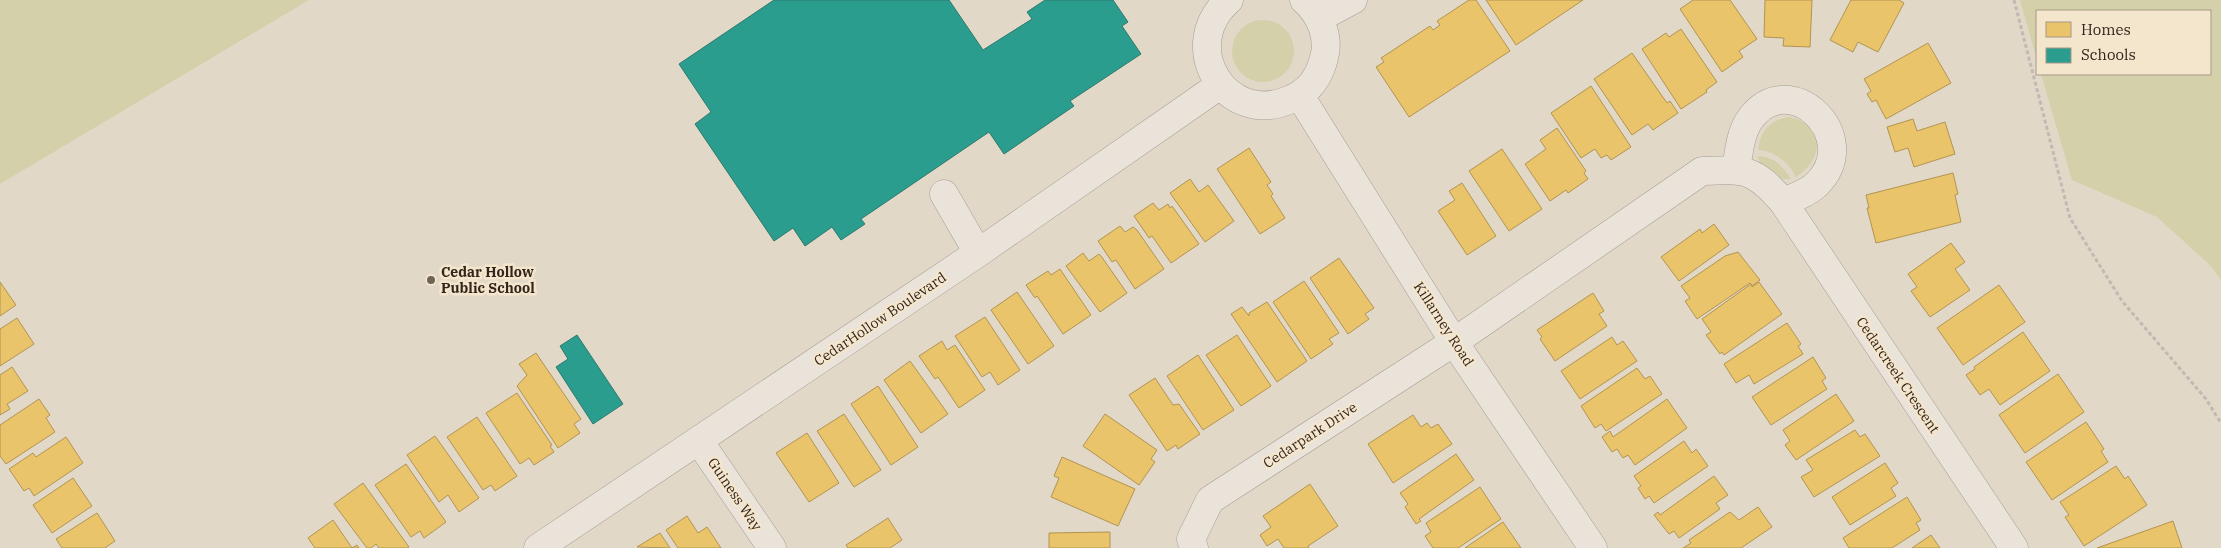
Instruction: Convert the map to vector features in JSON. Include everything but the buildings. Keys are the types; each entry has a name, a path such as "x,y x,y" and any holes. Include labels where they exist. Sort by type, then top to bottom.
{"street":[{"path":"1229,0 1220,8 1212,20 1206,40 1208,61 1220,85 1236,98 1255,105 1276,106 1300,96 1314,82 1320,72 1326,52 1324,31 1311,9 1353,0"},
{"name":"CedarHollow Boulevard","path":"538,548 978,253 1220,85"},
{"name":"Killarney Road","path":"1300,96 1454,342 1593,548"},
{"path":"1736,170 1744,130 1750,118 1759,110 1782,100 1795,101 1817,113 1826,124 1831,138 1832,155 1827,171 1816,185 1806,193 1783,202"},
{"name":"Cedarcreek Crescent","path":"1454,342 1702,171 1736,170 1747,172 1759,178 1783,202 2014,548"},
{"path":"944,194 978,253"},
{"name":"Cedarpark Drive","path":"1194,548 1191,539 1210,500 1454,342"},
{"name":"Guiness Way","path":"699,441 772,548"}],"path":[{"path":"2014,0 2070,218 2122,301 2206,399 2221,423"}],"shaded area":[{"path":"0,0 309,0 0,184"},
{"path":"2020,0 2221,0 2221,280 2211,266 2157,217 2072,180 2041,75 2211,75 2211,10 2036,10 2036,56"},
{"path":"1263,20 1280,25 1285,29 1289,34 1294,51 1289,68 1285,73 1280,77 1263,82 1246,77 1241,73 1237,68 1232,51 1237,34 1241,29 1246,25"},
{"path":"1790,117 1802,121 1810,128 1815,135 1817,144 1812,161 1796,177 1780,158 1758,150 1761,137 1768,127 1777,120"},
{"path":"1757,156 1773,160 1785,170 1791,179 1780,178 1770,173"}],"place":[{"name":"Cedar Hollow Public School","path":"431,280"}]}
